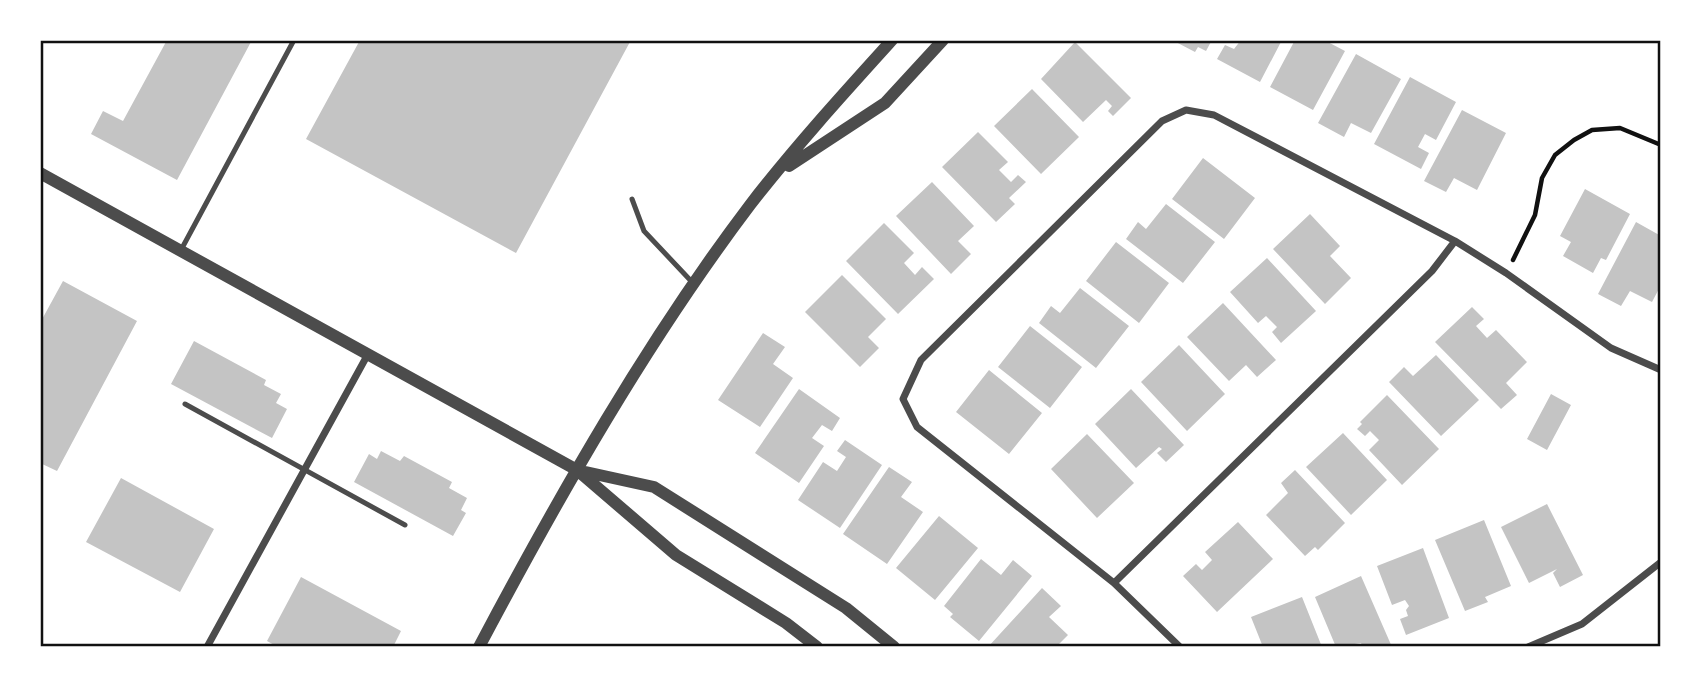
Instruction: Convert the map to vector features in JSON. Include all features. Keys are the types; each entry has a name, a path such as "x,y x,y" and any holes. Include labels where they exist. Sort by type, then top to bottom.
{"street":[{"path":"479,647 577,470 694,284 751,203 778,174 856,77 892,40"},
{"path":"778,174 885,103 943,40"},
{"path":"1180,647 1114,583 917,427 903,399 921,360 1162,121 1186,110 1214,115 1455,241 1506,273 1611,348 1661,370"},
{"path":"40,173 577,470 676,555 786,623 817,647"},
{"path":"1114,583 1432,271 1455,241"},
{"path":"207,647 368,353"},
{"path":"577,470 654,487 846,608 894,647"},
{"path":"1528,647 1582,624 1660,565"}],"lane":[{"path":"180,250 295,40"},
{"path":"632,199 644,231 694,284"},
{"path":"186,404 405,525"}],"path":[{"path":"1506,273 1535,215 1542,178 1555,155 1592,130 1620,128 1661,145"}],"building":[{"path":"167,40 252,40 177,180 91,134 103,111 123,121"},
{"path":"360,40 631,40 516,253 306,139"},
{"path":"1172,40 1212,40 1206,51 1198,47 1195,52"},
{"path":"1241,40 1282,40 1260,82 1217,59 1225,45 1234,49"},
{"path":"1295,40 1324,40 1345,51 1313,110 1270,87"},
{"path":"1075,42 1131,98 1113,116 1108,111 1112,106 1106,100 1083,122 1041,79"},
{"path":"1356,54 1401,79 1371,133 1351,123 1344,137 1318,123"},
{"path":"1410,77 1456,102 1436,140 1425,134 1418,147 1429,153 1421,169 1374,144"},
{"path":"1032,89 1079,137 1041,174 994,126"},
{"path":"1462,110 1506,133 1477,190 1454,178 1446,192 1424,181"},
{"path":"978,132 1008,162 999,170 1011,182 1018,175 1026,182 1009,198 1015,204 996,222 942,167"},
{"path":"1203,158 1255,198 1224,239 1172,199"},
{"path":"932,182 974,226 958,241 971,254 951,274 896,216"},
{"path":"1585,189 1630,214 1606,260 1601,258 1593,273 1563,256 1571,242 1560,236"},
{"path":"1166,204 1215,242 1183,283 1126,239 1138,222 1146,229"},
{"path":"1310,214 1340,246 1330,256 1351,278 1325,304 1273,249"},
{"path":"1636,222 1661,236 1661,285 1652,302 1630,291 1621,306 1598,294"},
{"path":"884,223 914,253 904,263 915,275 922,267 934,279 898,314 846,261"},
{"path":"1116,242 1169,283 1139,323 1086,281"},
{"path":"1267,258 1316,311 1281,343 1272,332 1277,327 1266,316 1258,323 1230,292"},
{"path":"842,275 886,319 868,337 879,348 860,367 805,312"},
{"path":"63,281 137,321 57,471 40,463 40,323"},
{"path":"1080,288 1129,326 1096,368 1039,323 1051,306 1060,313"},
{"path":"1223,303 1276,360 1257,377 1246,365 1229,381 1187,337"},
{"path":"1472,307 1484,319 1476,326 1487,338 1496,330 1527,362 1506,383 1517,395 1501,409 1435,342"},
{"path":"1030,326 1082,367 1050,408 998,367"},
{"path":"763,333 785,347 773,364 793,378 760,427 718,400"},
{"path":"194,341 266,380 264,385 281,394 276,403 287,409 272,438 171,384"},
{"path":"1179,345 1225,394 1187,431 1141,382"},
{"path":"1436,355 1479,400 1441,436 1389,382 1404,367 1413,376"},
{"path":"989,370 1042,413 1009,454 956,412"},
{"path":"799,389 840,418 832,431 822,425 812,438 824,446 799,483 755,453"},
{"path":"1131,389 1184,445 1166,462 1157,453 1162,449 1159,447 1136,468 1095,424"},
{"path":"1551,394 1571,405 1547,450 1527,439"},
{"path":"1387,395 1439,449 1402,485 1369,450 1379,440 1370,431 1365,436 1357,429 1362,424 1360,422"},
{"path":"1343,433 1387,480 1351,515 1306,467"},
{"path":"1087,434 1134,483 1097,518 1051,469"},
{"path":"845,440 882,465 840,528 798,500 823,462 837,471 846,457 837,451"},
{"path":"381,451 400,461 404,456 452,482 449,488 467,498 461,510 466,513 453,536 354,482 369,454 377,459"},
{"path":"889,467 912,482 901,497 923,512 887,564 843,534"},
{"path":"1295,470 1345,523 1318,550 1315,547 1305,556 1266,515 1288,493 1281,483"},
{"path":"121,478 214,529 180,592 86,542"},
{"path":"1547,504 1583,575 1560,587 1553,573 1557,569 1529,583 1501,527"},
{"path":"939,516 978,548 935,600 896,568"},
{"path":"1484,520 1511,586 1485,597 1488,602 1465,611 1435,540"},
{"path":"1238,522 1273,559 1217,612 1183,576 1196,564 1202,570 1212,560 1205,552"},
{"path":"1423,548 1449,618 1406,635 1400,619 1408,616 1406,610 1409,606 1405,600 1392,605 1377,566"},
{"path":"981,559 1001,575 1013,560 1032,576 979,641 950,617 953,614 944,606"},
{"path":"1361,576 1392,647 1363,647 1361,643 1336,647 1315,597"},
{"path":"301,577 401,631 393,647 278,647 267,641"},
{"path":"1042,588 1061,606 1049,617 1068,635 1056,647 988,647"},
{"path":"1302,597 1322,647 1263,647 1251,617"}]}
